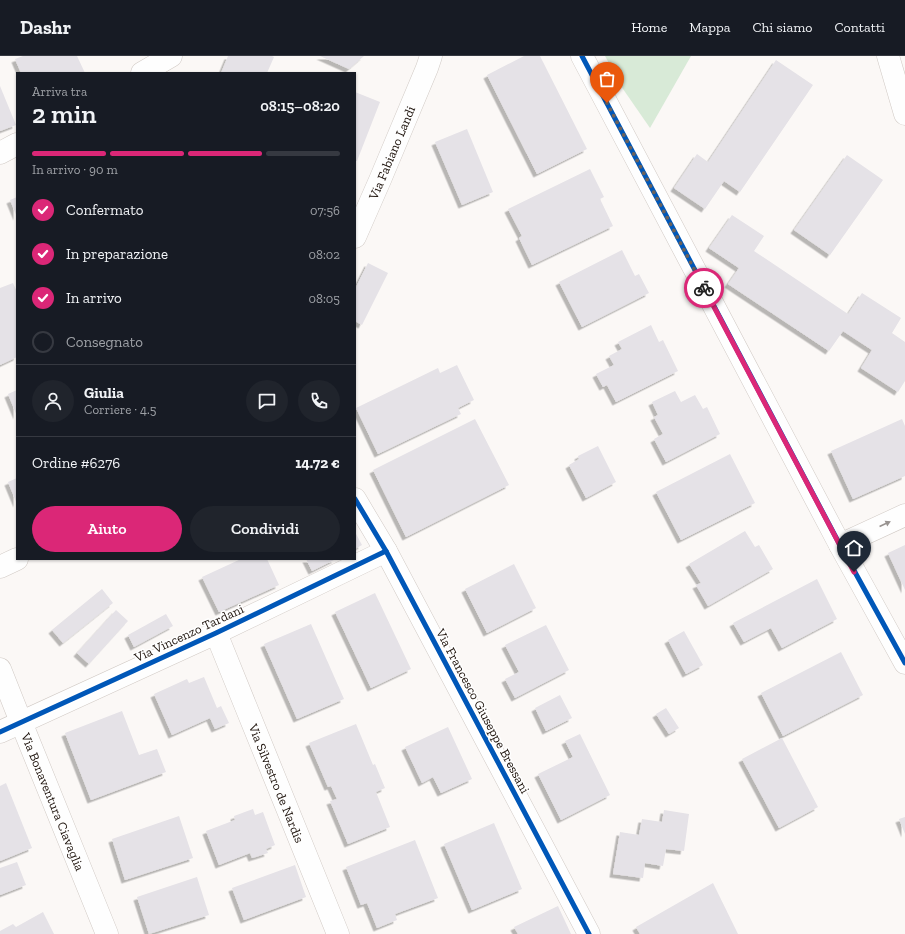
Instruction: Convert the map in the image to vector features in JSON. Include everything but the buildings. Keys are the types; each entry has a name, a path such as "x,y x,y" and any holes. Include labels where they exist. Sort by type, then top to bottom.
{"street":[{"path":"144,72 171,56"},
{"path":"582,56 840,545 905,663"},
{"path":"888,56 905,114"},
{"name":"Via Fabiano Landi","path":"356,235 432,60"},
{"path":"0,153 16,145"},
{"name":"Via Francesco Giuseppe Bressani","path":"356,501 386,551 589,934"},
{"path":"840,545 905,515"},
{"name":"Via Vincenzo Tardani","path":"0,732 216,633 386,551"},
{"path":"0,567 16,559"},
{"name":"Via Silvestro de Nardis","path":"216,633 338,934"},
{"name":"Via Bonaventura Ciavaglia","path":"0,669 20,722 107,934"}],"green space":[{"path":"605,56 691,56 650,128 623,89"}],"cycle path":[{"path":"582,56 840,545 905,663"},
{"path":"356,501 386,551 589,934"},
{"path":"0,732 216,633 386,551"}],"way so far":[{"path":"607,103 704,288"}],"route":[{"path":"704,288 854,572"}]}
